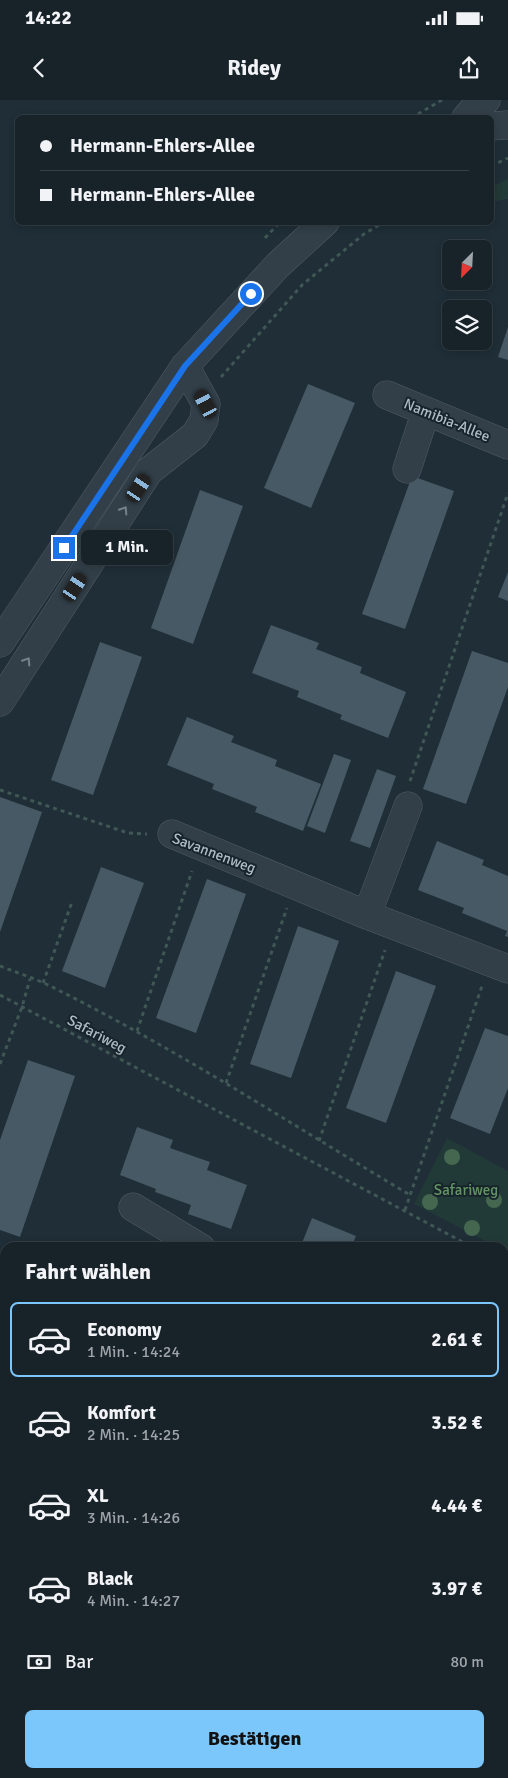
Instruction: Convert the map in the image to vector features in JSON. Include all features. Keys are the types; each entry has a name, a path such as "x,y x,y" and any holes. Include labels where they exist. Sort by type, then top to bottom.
{"street":[{"path":"469,115 486,100"},
{"path":"494,126 508,125"},
{"path":"0,643 185,366 278,264 322,225"},
{"path":"0,702 149,471 195,435 204,420 206,404 185,366"},
{"name":"Namibia-Allee","path":"386,394 508,445"},
{"path":"407,469 426,411"},
{"path":"367,915 408,806"},
{"name":"Savannenweg","path":"172,834 367,915 499,966"},
{"path":"133,1207 191,1242"}],"path":[{"path":"416,115 442,100"},
{"path":"494,165 508,158"},
{"path":"206,404 218,380 302,285 364,234 379,225"},
{"path":"408,806 406,793 508,493"},
{"name":"Savannenweg","path":"0,790 128,833 172,834"},
{"path":"137,1031 201,846"},
{"path":"226,1083 295,885"},
{"path":"43,983 72,902"},
{"path":"319,1141 393,925"},
{"name":"Safariweg","path":"0,966 43,983 137,1031 410,1195"},
{"path":"405,1210 499,966"},
{"path":"0,1064 22,1007 30,979"},
{"name":"Safariweg","path":"0,996 463,1242"}],"green space":[{"path":"508,179 508,199 494,201 494,186"},
{"name":"Safariweg","path":"447,1138 508,1171 508,1242 487,1242 414,1204"}],"building":[{"path":"508,327 508,360 498,357"},
{"path":"308,384 355,403 311,508 264,488"},
{"path":"412,476 454,491 405,629 362,614"},
{"path":"200,490 243,506 193,644 151,628"},
{"path":"508,572 508,601 498,597"},
{"path":"271,625 319,643 316,649 362,667 360,673 406,692 388,738 340,719 342,715 297,697 299,691 252,673"},
{"path":"100,642 142,657 93,795 51,780"},
{"path":"472,651 508,663 508,687 466,804 423,789"},
{"path":"187,717 234,736 231,742 277,760 275,766 321,784 303,831 255,812 257,807 212,789 214,784 167,765"},
{"path":"334,754 351,760 325,833 307,826"},
{"path":"377,769 396,776 370,848 350,841"},
{"path":"0,797 42,812 0,932"},
{"path":"437,841 484,860 482,865 508,876 508,937 505,936 507,931 462,913 464,908 418,890"},
{"path":"101,867 144,883 105,988 62,971"},
{"path":"207,879 246,894 196,1033 156,1018"},
{"path":"298,926 339,941 291,1078 250,1064"},
{"path":"396,971 436,986 386,1123 346,1108"},
{"path":"485,1028 508,1036 508,1088 490,1134 450,1118"},
{"path":"28,1060 75,1076 20,1237 0,1230 0,1140"},
{"path":"137,1127 173,1140 170,1148 210,1162 207,1170 247,1185 231,1229 188,1214 191,1205 155,1192 156,1189 120,1175"},
{"path":"312,1218 356,1236 354,1242 302,1242"}],"route":[{"path":"64,548 185,366 251,294"}]}
